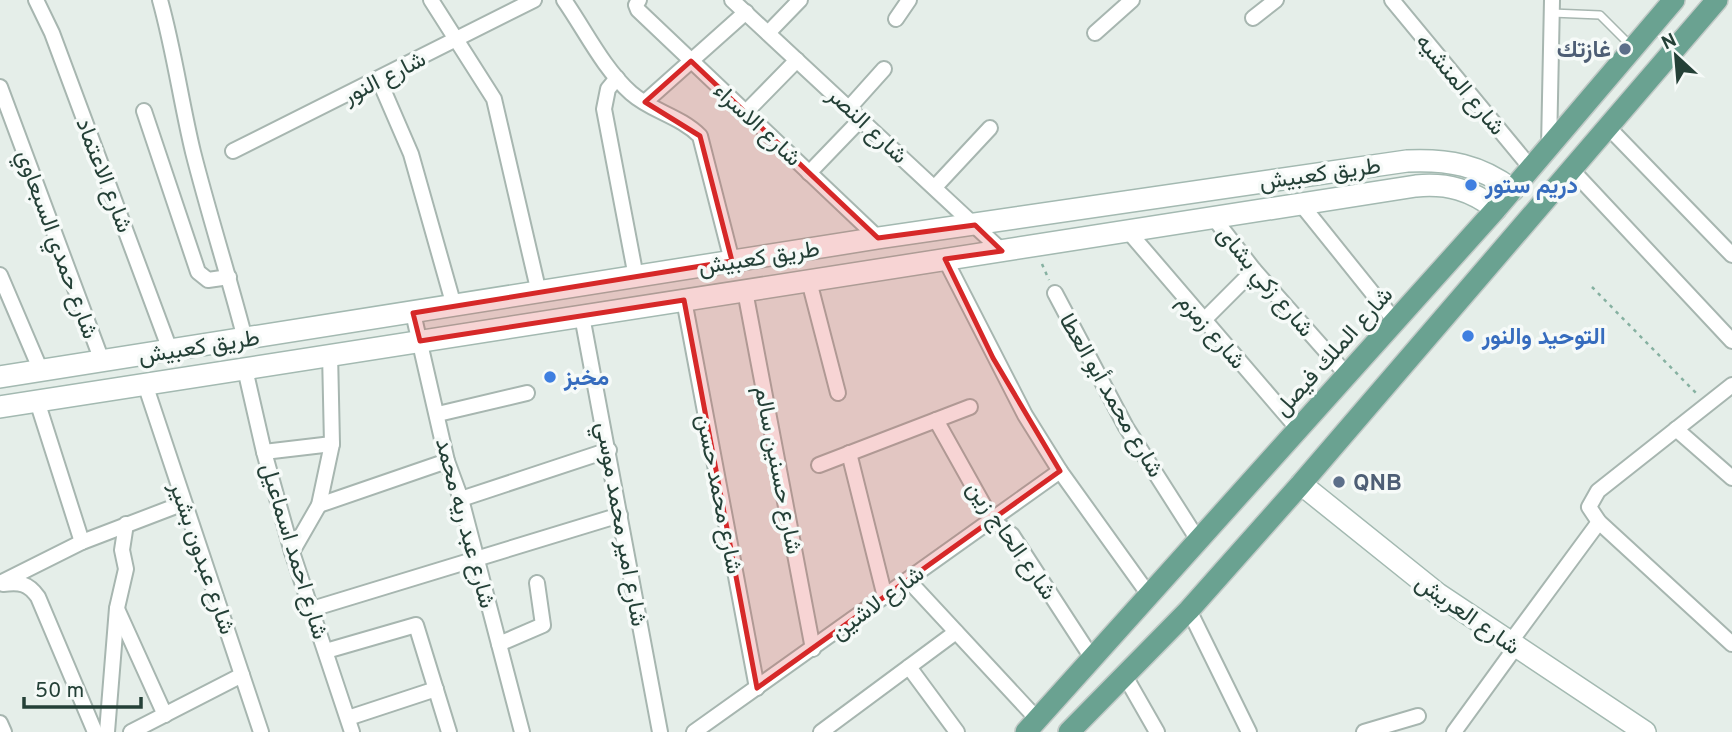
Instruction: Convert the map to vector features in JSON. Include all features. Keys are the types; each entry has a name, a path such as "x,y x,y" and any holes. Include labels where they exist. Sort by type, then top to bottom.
{"main road":[{"name":"شارع الملك فيصل","path":"1032,726 1513,190 1674,0"},
{"path":"1072,731 1189,610 1301,484 1717,0"}],"street":[{"name":"شارع الاعتماد","path":"36,0 52,33 170,350"},
{"path":"160,0 172,41 175,74 194,156 245,340"},
{"path":"431,0 499,111 539,293"},
{"name":"شارع النور","path":"233,151 534,0"},
{"path":"564,0 617,78 645,102 690,127 700,136 732,261"},
{"name":"شارع النصر","path":"732,0 1002,251"},
{"path":"768,33 800,0"},
{"path":"896,19 909,0"},
{"path":"1095,33 1132,0"},
{"path":"1253,18 1276,0"},
{"name":"شارع المنشيه","path":"1392,0 1531,168"},
{"name":"شارع الاسراء","path":"639,5 691,61 878,238"},
{"path":"1549,147 1552,6"},
{"path":"645,102 746,12"},
{"path":"746,112 797,60"},
{"path":"849,108 884,69"},
{"path":"617,78 608,89 604,109 636,277"},
{"path":"379,80 411,154 454,306"},
{"name":"شارع حمدي السبعاوي","path":"0,87 102,361"},
{"path":"144,111 198,272 208,280 229,277"},
{"path":"809,173 861,119"},
{"path":"1608,127 1732,255"},
{"path":"935,187 990,128"},
{"name":"طريق كعبيش","path":"0,377 1235,184 1431,160 1475,167 1513,190"},
{"path":"1571,169 1732,341"},
{"path":"1235,184 1239,214"},
{"name":"طريق كعبيش","path":"0,407 330,353 1438,184 1479,196 1496,209"},
{"path":"1301,204 1395,321"},
{"name":"شارع زكي بشاى","path":"1213,217 1254,270 1347,375"},
{"name":"شارع زمزم","path":"1128,231 1298,429"},
{"path":"946,259 993,358 1060,471 1149,595"},
{"path":"1203,321 1254,270"},
{"path":"0,275 41,371"},
{"path":"809,281 838,393"},
{"name":"شارع حسنين سالم","path":"745,291 813,649"},
{"name":"شارع محمد أبو العطا","path":"1055,293 1126,427 1198,540"},
{"name":"شارع محمد حسن","path":"684,300 757,688"},
{"name":"شارع عبد ريه محمد","path":"413,313 447,461 461,499 522,732"},
{"name":"شارع امير محمد موسي","path":"582,316 660,732"},
{"path":"292,552 318,505 332,444 330,353"},
{"name":"شارع احمد اسماعيل","path":"245,369 264,452 292,552 350,725"},
{"name":"شارع عبدون بشير","path":"145,384 261,732"},
{"path":"1732,385 1594,495 1589,507 1599,522 1732,644"},
{"path":"438,414 527,393"},
{"path":"37,401 82,542"},
{"path":"819,465 970,407"},
{"name":"شارع الحاج زين","path":"936,420 992,520 1012,536 1092,658"},
{"path":"1676,429 1732,478"},
{"path":"264,452 332,444"},
{"path":"461,499 608,450"},
{"path":"849,453 885,597"},
{"path":"318,505 447,461"},
{"name":"شارع لاشين","path":"694,732 1060,471"},
{"name":"شارع العريش","path":"1301,484 1438,594 1512,646 1645,732"},
{"path":"0,583 82,542 184,503"},
{"path":"312,609 620,515"},
{"path":"1455,729 1599,522"},
{"path":"107,732 117,608 126,569 122,551 126,524"},
{"path":"908,580 956,632 1032,726"},
{"path":"0,583 26,584 38,597 95,732"},
{"path":"499,644 543,625 537,583"},
{"path":"117,608 165,715"},
{"path":"1189,610 1249,732"},
{"path":"326,651 416,625 449,732"},
{"path":"821,732 956,632"},
{"path":"909,667 957,732"},
{"path":"131,732 242,675"},
{"path":"1125,676 1157,732"},
{"path":"350,725 436,689"},
{"path":"1364,732 1418,716"},
{"path":"840,718 849,732"},
{"path":"0,723 4,732"}],"lane":[{"path":"1552,6 1600,15 1633,48"}],"path":[{"name":"شارع محمد أبو العطا","path":"1035,246 1055,293"},
{"path":"1592,287 1707,404"}],"highlighted area":[{"path":"691,61 878,238 975,225 1002,251 945,259 993,358 1060,471 757,688 684,300 420,341 413,313 732,261 700,136 645,102"}],"place":[{"name":"غازتك","path":"1625,49"},
{"name":"دريم ستور","path":"1471,185"},
{"name":"التوحيد والنور","path":"1468,336"},
{"name":"مخبز","path":"550,377"},
{"name":"QNB","path":"1339,482"}]}
